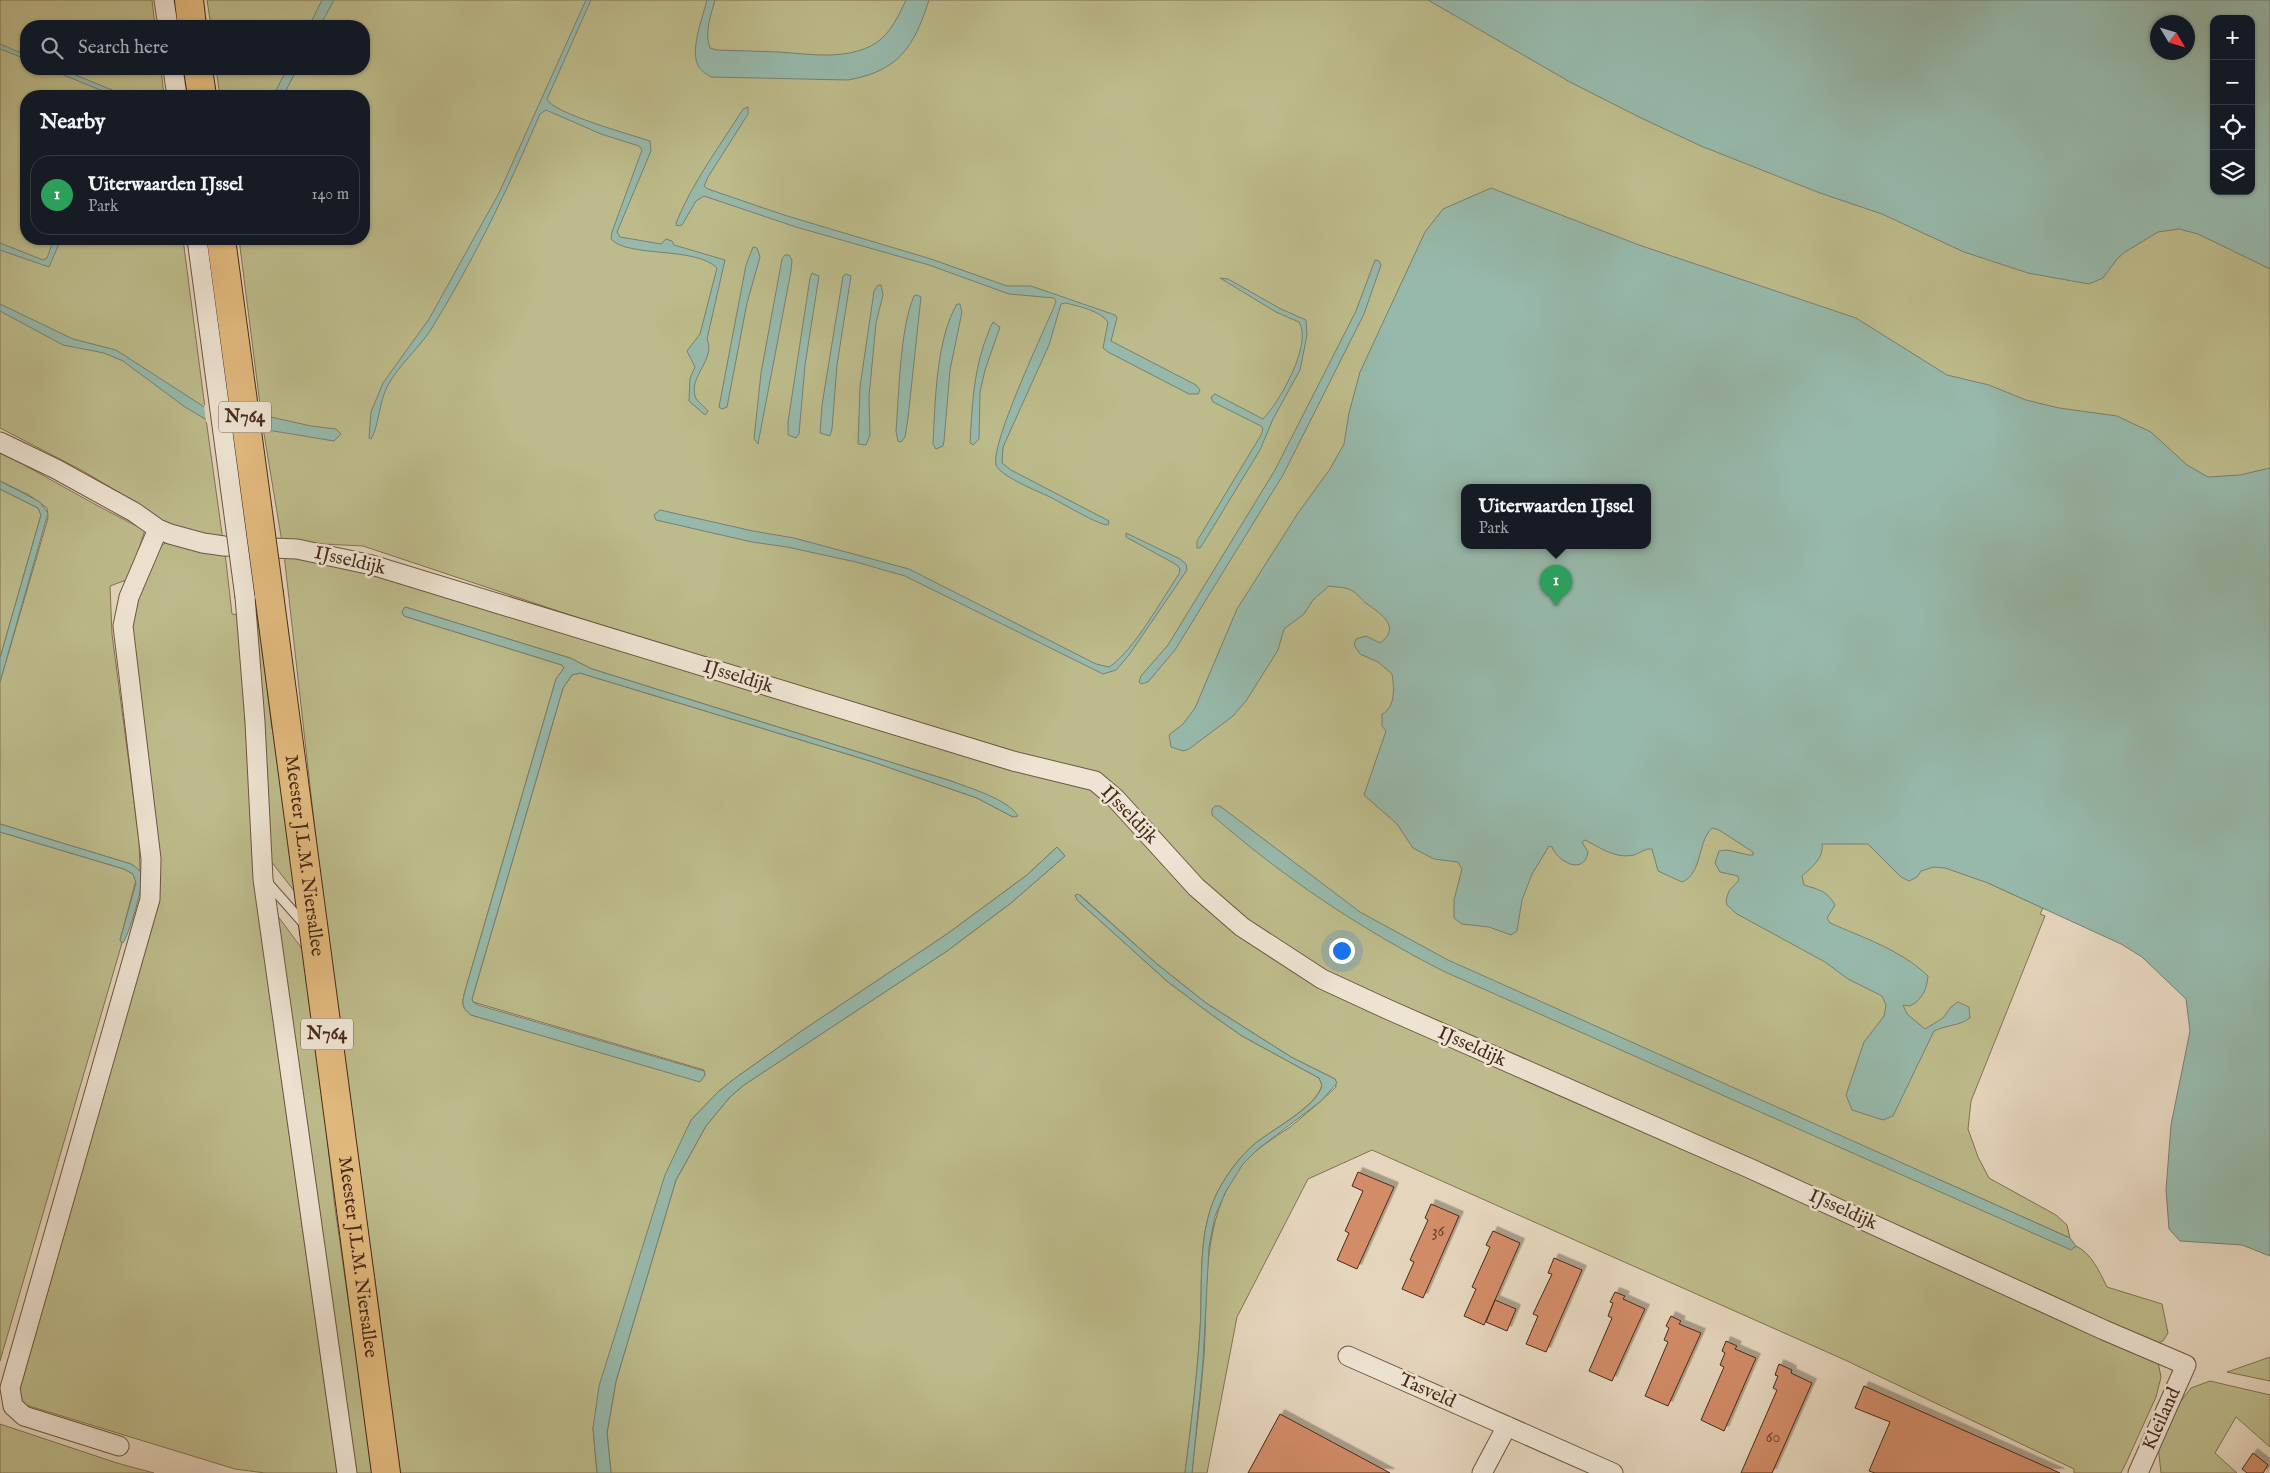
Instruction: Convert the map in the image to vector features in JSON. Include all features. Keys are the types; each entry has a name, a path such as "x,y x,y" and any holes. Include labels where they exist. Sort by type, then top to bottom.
{"main road":[{"path":"188,0 191,20"},
{"path":"199,75 201,90"},
{"name":"Meester J.L.M. Niersallee","path":"222,245 257,596 314,934 386,1473"}],"street":[{"path":"164,0 167,20"},
{"path":"175,75 176,90"},
{"name":"Meester J.L.M. Niersallee","path":"198,245 257,596 255,722 263,879 347,1473"},
{"name":"IJsseldijk","path":"0,442 56,469 134,512 158,529 177,536 203,543 297,549 372,565 1013,762 1095,781 1116,799 1196,888 1242,927 1322,979 1387,1010 1749,1168 2104,1330 2186,1365"},
{"path":"119,1446 24,1416 13,1406 10,1388 150,899 151,859 123,626 129,597 158,529"},
{"name":"Tasveld","path":"1348,1356 1613,1473"},
{"name":"Kleiland","path":"2138,1473 2186,1365"},
{"path":"1482,1473 1506,1426"}],"lane":[{"path":"263,879 314,934"}],"shaded area":[{"path":"0,0 152,0 154,20 20,20 20,75 162,75 163,90 20,90 20,245 184,245 205,408 201,407 203,418 206,419 223,541 170,529 123,495 83,471 0,428"},
{"path":"207,0 1618,0 2270,252 2270,767 1988,883 2043,908 2040,914 2045,916 1971,1101 1968,1129 1978,1157 1989,1178 2056,1215 2067,1225 2070,1238 1940,1180 1936,1189 2071,1249 2076,1246 2082,1249 2094,1264 2107,1287 2162,1304 2168,1333 2163,1341 2152,1345 1324,970 1230,909 1159,839 1061,767 738,671 363,546 282,542 263,428 240,245 370,245 370,90 219,90 217,75 370,75 370,20 210,20"},
{"path":"322,0 334,0 323,20 312,20"},
{"path":"586,0 591,0 547,99 552,105 577,117 650,141 651,151 617,232 620,237 661,244 666,239 672,241 674,245 725,260 707,339 709,346 708,354 694,389 696,398 708,411 705,415 689,401 690,378 695,367 687,351 700,334 717,268 707,261 694,257 632,248 620,245 611,239 642,150 639,146 601,134 546,110 540,114 489,225 461,279 430,331 388,385 371,439 369,438 371,412 383,383 429,319 499,193"},
{"path":"707,0 715,0 708,30 710,48 717,50 828,55 865,49 881,39 890,29 906,0 929,0 917,31 902,54 880,70 866,76 848,80 711,77 699,68 695,49"},
{"path":"1428,0 2270,0 2270,269 2198,234 2179,229 2158,232 2125,252 2117,259 2103,278 2089,284 2028,273 1964,252 1882,214 1820,193 1701,146 1570,82"},
{"path":"0,44 20,52 20,57 0,49"},
{"path":"64,75 76,75 112,90 100,90"},
{"path":"284,75 294,75 286,90 276,90"},
{"path":"748,107 748,114 708,177 704,186 708,189 784,215 931,259 1007,286 1031,286 1115,315 1117,318 1111,341 1196,385 1200,390 1198,394 1189,394 1108,352 1103,348 1108,322 1094,312 1066,303 1061,304 1049,345 1003,447 1002,463 1011,470 1109,521 1108,525 1088,518 1022,484 997,467 996,456 1008,414 1056,302 1054,298 1009,294 929,265 796,227 704,196 696,201 682,225 677,226 676,223 698,179 743,109"},
{"path":"1491,188 1639,245 1856,318 1947,375 1989,385 2026,400 2059,408 2117,416 2151,432 2187,465 2208,477 2240,475 2270,468 2270,1256 2242,1245 2180,1241 2169,1229 2166,1190 2171,1125 2190,1031 2186,999 2142,957 2121,944 1988,883 1945,868 1934,867 1921,871 1917,877 1909,881 1901,877 1868,844 1822,844 1819,858 1802,876 1804,885 1822,891 1835,905 1827,918 1830,923 1894,952 1928,976 1925,990 1921,997 1910,1006 1903,1005 1907,1014 1925,1029 1943,1018 1951,1007 1958,1002 1969,1007 1970,1018 1961,1023 1934,1031 1893,1116 1883,1120 1852,1110 1846,1095 1864,1042 1884,1016 1886,1005 1882,996 1848,979 1825,962 1737,914 1727,905 1726,900 1729,891 1739,880 1738,876 1720,872 1715,863 1719,851 1727,850 1749,855 1753,855 1753,852 1719,830 1712,828 1707,834 1697,865 1689,878 1682,882 1658,871 1652,849 1627,856 1608,852 1585,840 1582,842 1588,852 1586,859 1576,865 1565,862 1549,846 1532,874 1522,900 1517,931 1511,935 1489,927 1462,924 1454,918 1454,900 1462,869 1458,862 1434,859 1413,848 1397,824 1364,795 1386,731 1382,726 1382,714 1387,711 1392,702 1393,685 1392,674 1378,662 1360,654 1354,645 1356,639 1366,636 1380,643 1389,632 1387,621 1352,591 1329,586 1313,600 1304,614 1284,629 1278,650 1246,701 1233,716 1189,749 1183,751 1171,747 1169,735 1183,724 1195,708 1237,609 1298,513 1330,469 1344,444 1349,413 1360,372 1425,232 1443,209"},
{"path":"0,243 43,260 47,258 52,245 58,245 49,267 0,250"},
{"path":"753,247 757,248 760,257 747,303 727,407 722,409 719,407 746,265"},
{"path":"785,255 789,255 792,260 791,271 758,444 754,439 761,373 782,259"},
{"path":"1375,260 1379,261 1381,265 1364,314 1283,475 1175,650 1148,682 1141,684 1139,682 1141,676 1168,645 1275,470 1356,311"},
{"path":"812,273 819,276 805,365 799,434 796,438 788,435 788,422"},
{"path":"846,274 851,276 837,365 830,436 820,433 822,405 843,276"},
{"path":"1220,278 1228,279 1281,309 1306,320 1307,335 1300,370 1273,419 1260,450 1204,542 1200,548 1197,548 1197,541 1263,429 1261,426 1213,402 1211,397 1215,394 1263,419 1285,387 1302,344 1302,332 1299,322 1276,312"},
{"path":"878,285 881,285 883,295 876,323 869,397 870,435 866,445 858,444 860,387 874,291"},
{"path":"914,296 921,297 908,418 905,437 901,442 898,441 896,431 903,343 909,309"},
{"path":"0,304 73,339 116,350 209,410 262,415 311,426 336,429 341,434 334,441 207,420 185,407 123,361 104,353 63,345 0,311"},
{"path":"957,304 960,304 962,312 950,370 944,441 943,446 936,449 933,444 938,372 945,335"},
{"path":"993,322 1000,327 985,370 980,392 979,439 973,445 970,443 975,381 980,356"},
{"path":"0,452 145,530 129,579 110,586 112,634 139,840 140,871 131,864 0,824 0,682 48,518 47,508 29,495 0,481"},
{"path":"0,481 40,502 48,513 0,682 0,658 41,515 38,508 0,489"},
{"path":"0,489 38,508 41,515 0,658"},
{"path":"660,510 753,531 794,538 909,569 1096,664 1109,667 1128,650 1137,638 1179,574 1180,569 1177,565 1126,537 1126,533 1180,559 1186,564 1187,570 1129,655 1116,670 1103,674 905,576 856,562 787,547 752,542 656,520 654,515"},
{"path":"168,541 225,553 232,614 238,615 258,912 337,1473 265,1473 235,1469 16,1402 16,1385 152,912 131,610 158,548"},
{"path":"284,554 325,558 1086,782 1299,972 2158,1362 2161,1377 2156,1397 2121,1473 2074,1473 2074,1469 1845,1360 1372,1150 1308,1179 1237,1317 1207,1473 1192,1473 1204,1355 1209,1256 1219,1209 1228,1186 1247,1159 1290,1127 1336,1087 1335,1079 1291,1057 1206,1003 1157,964 1080,895 1077,900 1168,982 1242,1036 1319,1078 1322,1085 1311,1102 1302,1110 1252,1146 1241,1157 1223,1182 1210,1211 1203,1244 1199,1348 1185,1473 611,1473 607,1433 616,1381 676,1180 706,1126 730,1097 744,1085 947,951 1011,903 1065,856 1057,847 1027,875 947,934 803,1030 734,1079 718,1092 691,1120 593,1428 597,1473 399,1473 379,1310 330,964","holes":["405,607 570,658 592,669 951,781 1008,806 1013,817 977,798 870,761 580,673 572,675 563,688 472,999 473,1002 704,1070 705,1075 700,1081 471,1015 465,1010 463,1004 465,991 556,679 564,668 562,665 404,616 402,612"]},
{"path":"256,596 272,729 275,731 295,892 270,860 252,597"},
{"path":"405,607 570,658 592,669 951,781 997,799 1006,804 1018,816 1013,817 977,798 870,761 580,673 572,675 563,688 472,999 478,1005 704,1071 705,1075 700,1082 471,1015 465,1010 463,1004 465,991 556,679 564,668 562,665 404,616 402,612"},
{"path":"1215,806 1220,806 1360,912 1448,960 2070,1238 2076,1246 2071,1250 1443,971 1381,937 1294,880 1212,815 1212,809"},
{"path":"0,824 131,864 138,869 142,875 141,888 123,943 120,940 136,883 133,874 124,869 0,832"},
{"path":"0,832 124,869 133,874 136,880 120,940 122,943 0,1361"},
{"path":"1057,847 1065,856 1011,903 947,951 744,1085 730,1097 706,1126 676,1180 616,1381 607,1433 611,1473 597,1473 593,1428 599,1386 665,1175 691,1120 718,1092 734,1079 803,1030 947,934 1027,875"},
{"path":"1078,894 1157,964 1206,1003 1291,1057 1335,1079 1337,1083 1321,1101 1258,1149 1243,1164 1226,1191 1215,1216 1209,1247 1203,1362 1192,1473 1185,1473 1199,1348 1203,1244 1210,1211 1223,1182 1241,1157 1252,1146 1312,1102 1322,1085 1319,1078 1242,1036 1168,982 1077,900 1075,895"},
{"path":"277,915 306,954 335,1208 373,1473 351,1473"},
{"path":"2270,1357 2270,1381 2227,1372"},
{"path":"2210,1381 2270,1395 2270,1447 2236,1417 2215,1453 2237,1473 2161,1473 2158,1445 2177,1406 2191,1388"},
{"path":"0,1424 117,1463 154,1473 0,1473"}],"pier":[{"path":"204,405 210,408 265,413 267,431 206,422"}],"building":[{"path":"1358,1172 1394,1187 1357,1269 1337,1260 1349,1233 1345,1231 1363,1191 1352,1186"},
{"path":"1431,1204 1459,1216 1423,1298 1402,1289 1414,1262 1410,1260 1428,1220 1425,1218"},
{"path":"1493,1231 1520,1243 1484,1325 1464,1316 1476,1289 1472,1287 1490,1247 1486,1245"},
{"path":"1554,1258 1582,1270 1546,1352 1526,1344 1538,1316 1533,1314 1552,1274 1548,1273"},
{"path":"1615,1292 1625,1296 1623,1299 1645,1309 1612,1381 1589,1371 1612,1318 1608,1316 1613,1303 1610,1302"},
{"path":"1495,1300 1516,1309 1507,1331 1486,1322"},
{"path":"1671,1316 1681,1321 1679,1324 1701,1333 1668,1406 1645,1396 1668,1342 1664,1340 1669,1328 1666,1326"},
{"path":"1726,1341 1737,1346 1735,1349 1756,1358 1724,1431 1701,1420 1724,1367 1720,1365 1725,1353 1722,1351"},
{"path":"1779,1364 1792,1370 1791,1373 1812,1383 1772,1473 1741,1473 1777,1390 1773,1388 1778,1376 1775,1375"},
{"path":"1864,1386 2060,1473 1875,1473 1869,1471 1890,1422 1855,1408"},
{"path":"1280,1414 1390,1473 1248,1473"},
{"path":"2253,1453 2268,1465 2263,1473 2247,1473 2242,1469"}],"place":[{"name":"Uiterwaarden IJssel","path":"1556,606"}]}
